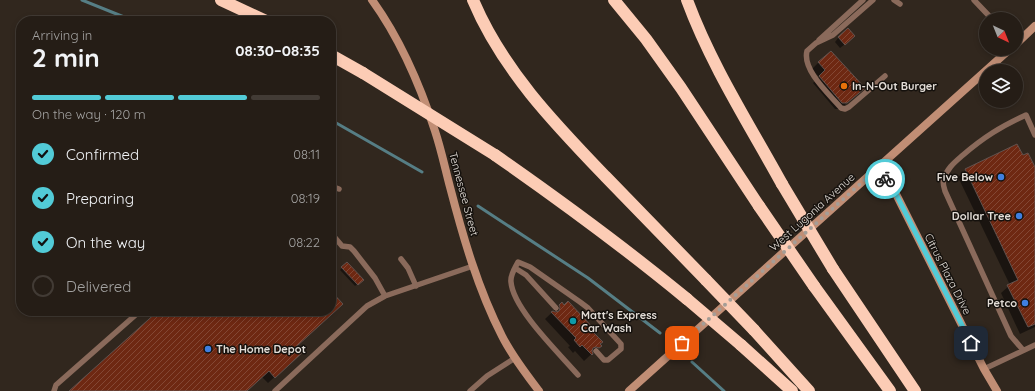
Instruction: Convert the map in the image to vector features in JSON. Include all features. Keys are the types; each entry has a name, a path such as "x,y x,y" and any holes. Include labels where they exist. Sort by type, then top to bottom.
{"highway":[{"path":"221,0 255,16"},
{"path":"473,0 495,42 541,108 754,330 809,391"},
{"path":"614,0 646,39 814,286 890,391"},
{"path":"688,0 716,64 782,184 833,269 915,391"},
{"path":"336,58 495,155 583,217 643,262 792,391"}],"main road":[{"name":"Tennessee Street","path":"372,0 397,38 421,94 435,132 458,219 473,266 491,313 502,337 539,391"},
{"path":"1023,37 1035,26"},
{"name":"West Lugonia Avenue","path":"629,391 1002,56"},
{"name":"Citrus Plaza Drive","path":"877,169 894,190 984,369 997,391"}],"lane":[{"path":"863,0 807,51 806,55 808,63 814,76 841,108 845,109 885,76"},
{"path":"816,43 833,35 873,0"},
{"path":"894,0 900,4 898,0"},
{"path":"974,0 985,12"},
{"path":"1023,350 1011,336 945,191 943,180 949,168 983,138 1014,120 1026,115 1035,135"},
{"path":"336,239 342,246 350,247 354,251 375,278 385,296"},
{"path":"401,259 408,268 416,286"},
{"path":"517,265 556,308"},
{"path":"517,265 530,267 588,308 621,344 622,349 608,360 604,360 596,351"},
{"path":"517,265 510,281 523,313 578,375"},
{"path":"275,391 367,306 385,296 473,266"},
{"path":"54,391 56,385 134,316"},
{"path":"984,369 1035,345"},
{"path":"470,391 487,376 515,358"}],"building":[{"path":"848,28 855,36 845,45 838,37"},
{"name":"In-N-Out Burger","path":"831,51 865,88 847,103 842,103 819,76 825,70 818,62"},
{"path":"1017,144 1023,155 1028,153 1035,167 1035,324 1028,327 1007,285 1018,280 965,169"},
{"path":"347,262 364,280 358,285 341,267"},
{"name":"The Home Depot","path":"336,296 343,304 336,310"},
{"name":"Matt's Express Car Wash","path":"568,301 596,331 594,333 603,342 600,344 602,346 599,348 593,348 592,355 582,345 580,347 574,340 576,338 551,312 559,311 559,305 562,302 564,305"},
{"name":"The Home Depot","path":"152,316 330,316 297,346 303,352 275,378 269,371 247,391 69,391"}],"waterway":[{"path":"82,0 122,16"},
{"path":"336,123 422,172"},
{"path":"478,206 588,278 660,333"},
{"path":"692,362 724,391"}],"way so far":[{"path":"682,343 877,169 885,179"}],"place":[{"name":"In-N-Out Burger","path":"844,86"},
{"name":"Five Below","path":"1001,177"},
{"name":"Dollar Tree","path":"1019,216"},
{"name":"Petco","path":"1025,303"},
{"name":"Matt's Express Car Wash","path":"573,321"},
{"name":"The Home Depot","path":"208,349"}],"route":[{"path":"885,179 894,190 971,343"}]}
